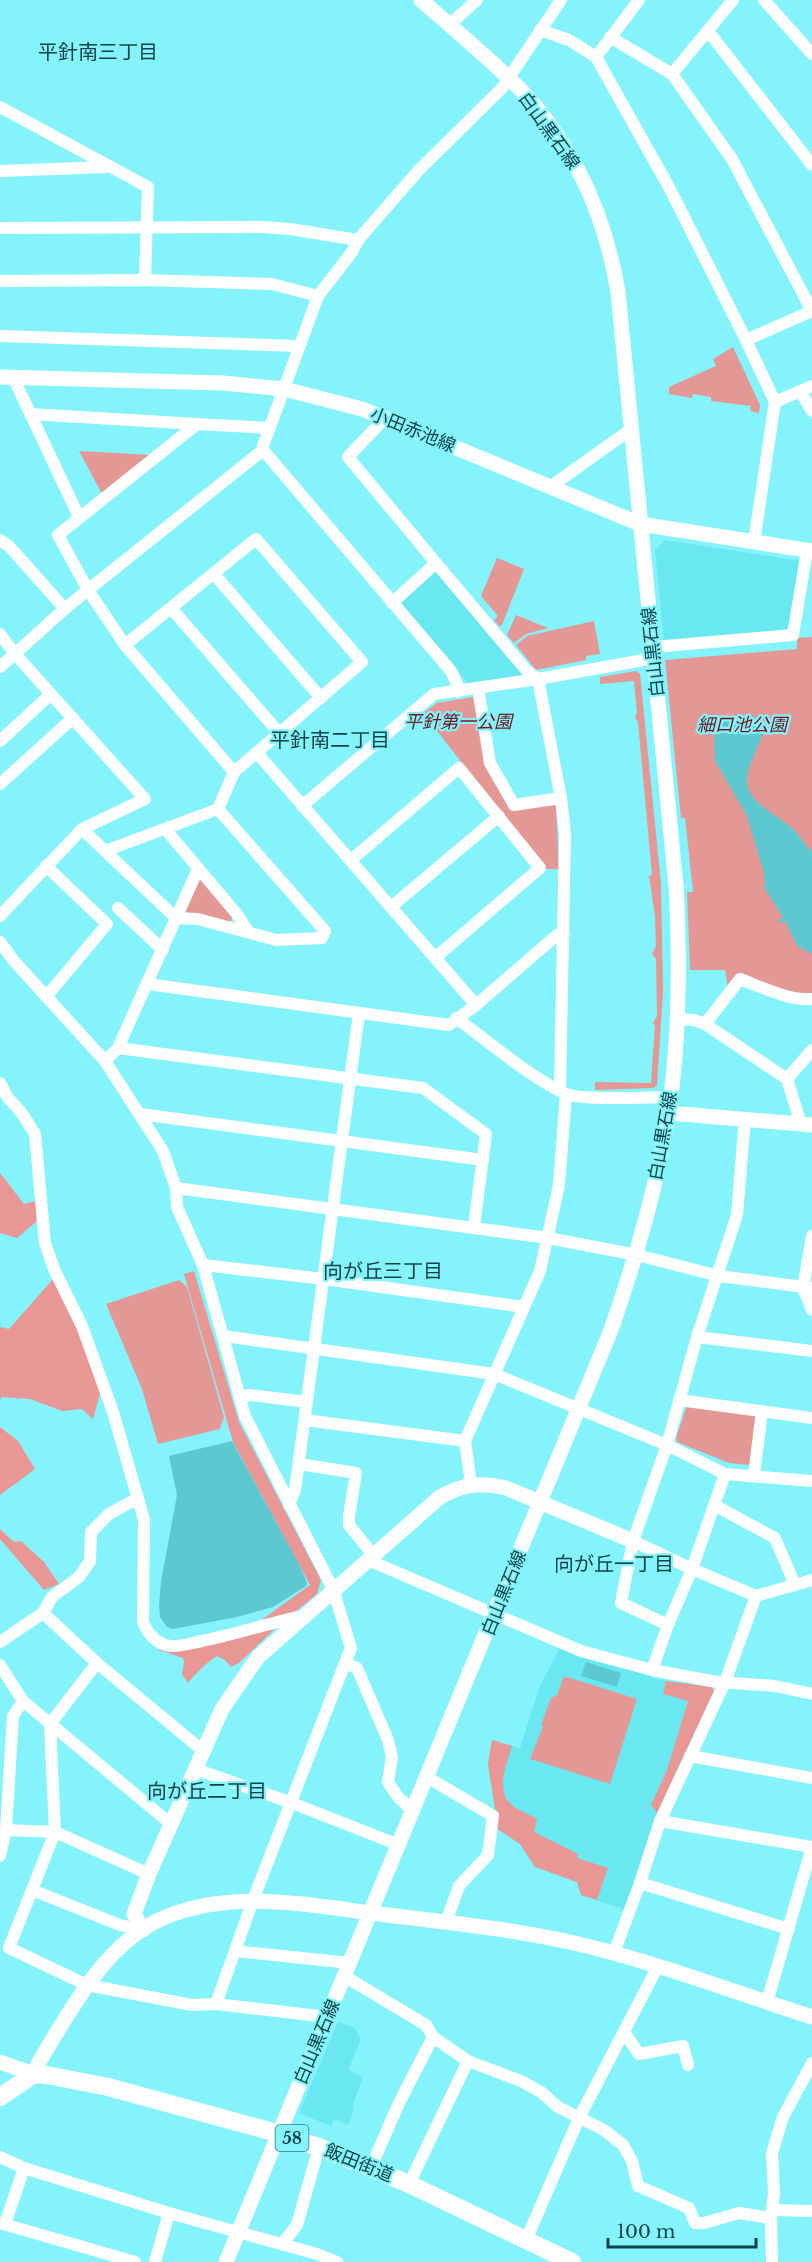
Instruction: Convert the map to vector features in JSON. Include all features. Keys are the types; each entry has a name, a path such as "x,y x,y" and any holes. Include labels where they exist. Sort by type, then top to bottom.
{"main road":[{"path":"0,2097 34,2074"},
{"name":"飯田街道","path":"34,2074 108,2088 279,2133 409,2184 572,2262"}],"street":[{"name":"白山黒石線","path":"226,2262 414,1812 611,1330 637,1255 650,1204 670,1105 678,1019 679,964 676,886 618,292 613,262 597,207 570,154 539,112 509,79 421,0"},
{"path":"450,25 477,0"},
{"path":"0,667 88,590 263,450 298,346 318,296 358,240 418,171 502,88 561,0"},
{"path":"596,57 639,0"},
{"path":"672,74 733,0"},
{"path":"764,0 812,54"},
{"path":"540,30 569,40 596,57 670,189 775,402 754,542"},
{"path":"708,31 812,165"},
{"path":"610,37 672,74 732,159 812,311 746,340"},
{"path":"0,107 107,167 148,187 146,280"},
{"path":"0,171 107,167"},
{"path":"0,228 290,228 358,240"},
{"path":"0,281 146,280 272,284 318,296"},
{"path":"0,336 298,346"},
{"path":"7,377 30,414 79,517"},
{"name":"小田赤池線","path":"7,377 223,383 284,389 351,406 442,441 640,524 810,551"},
{"path":"775,402 806,389 812,411"},
{"path":"30,414 269,428"},
{"path":"384,419 348,457 527,671 538,680 561,798 565,833 563,1092 559,1185 540,1271 465,1441 471,1484"},
{"path":"197,424 58,535 88,590 125,645 234,772"},
{"path":"550,487 630,430"},
{"path":"263,450 451,671 457,684 457,692"},
{"path":"105,851 218,809 234,772 362,662 256,539 125,645"},
{"path":"0,540 9,546 65,609"},
{"path":"302,806 434,694 538,680 654,652 792,635 810,551"},
{"path":"392,603 436,563"},
{"path":"214,574 321,698"},
{"path":"171,608 280,734"},
{"path":"0,634 15,654 145,799 82,829 0,916"},
{"path":"478,688 490,763 514,805 561,798"},
{"path":"0,741 51,694"},
{"path":"0,784 73,718"},
{"path":"257,753 476,1005"},
{"path":"351,860 459,768 540,868 435,958"},
{"path":"82,829 176,918 198,919 276,940 322,938 325,931 218,809"},
{"path":"391,907 499,816"},
{"path":"166,830 236,913 248,932"},
{"path":"46,866 107,924 46,997"},
{"path":"105,1061 118,1048 198,869"},
{"path":"118,908 163,950"},
{"path":"147,984 449,1025 476,1005 557,935 564,935"},
{"path":"0,942 46,997 105,1061 163,1151 176,1188 177,1207 203,1265 245,1416 333,1589 351,1648 253,1900 216,2004"},
{"path":"705,1024 740,979 773,991 806,1000 812,999"},
{"path":"289,1505 295,1490 359,1012"},
{"path":"456,1018 547,1084 563,1092 670,1105 745,1118 807,1124 787,1079 705,1024 694,1020 678,1019"},
{"path":"118,1048 423,1088 486,1134 474,1227"},
{"path":"787,1079 812,1050"},
{"path":"0,1083 8,1098 21,1112 35,1134 45,1243 54,1269 82,1326 112,1412 138,1498 144,1521 144,1622 148,1633 169,1646 184,1645 239,1634 303,1616"},
{"path":"140,1114 483,1160"},
{"path":"668,1625 621,1603 633,1540 667,1445 697,1337 719,1276 737,1215 745,1118"},
{"path":"176,1188 548,1238 637,1255 719,1276 808,1288"},
{"path":"812,1236 808,1288 812,1310"},
{"path":"203,1265 524,1306"},
{"path":"224,1336 495,1374 667,1445 725,1474 812,1481"},
{"path":"697,1337 812,1351"},
{"path":"240,1397 250,1395 307,1402"},
{"path":"679,1400 812,1418"},
{"path":"754,1475 762,1412"},
{"path":"304,1420 465,1441"},
{"path":"298,1464 356,1473 349,1525 371,1558 581,1651 652,1670 725,1682 775,1686 812,1694"},
{"path":"652,1670 692,1569 725,1474"},
{"path":"143,1930 134,1914 149,1874 222,1709 258,1657 333,1589 440,1497 453,1489 471,1484 489,1484 506,1488 633,1540 692,1569 756,1596 812,1580"},
{"path":"0,1642 43,1613 52,1597 79,1577 90,1561 91,1532 109,1514 138,1498"},
{"path":"714,1505 775,1538 795,1585"},
{"path":"614,1953 660,1821 725,1682 756,1596"},
{"path":"43,1613 97,1663 202,1750"},
{"path":"97,1663 50,1724 55,1832 9,1948 87,1985 192,2006 216,2004 328,2017"},
{"path":"345,1663 357,1668 388,1740 392,1757 388,1782 398,1797 414,1812"},
{"path":"0,1665 23,1701 171,1824"},
{"path":"0,1856 6,1830 13,1716 23,1701"},
{"path":"690,1756 812,1778"},
{"path":"195,1769 292,1803 399,1845"},
{"path":"427,1777 493,1816 488,1855 459,1886 446,1922"},
{"path":"660,1821 812,1847 766,2002"},
{"path":"6,1830 55,1832 149,1874"},
{"path":"640,1883 789,1929"},
{"path":"32,1890 120,1925 143,1930"},
{"path":"0,2062 34,2074 39,2062 87,1985 119,1950 143,1930 161,1919 197,1907 253,1900 446,1922 585,1945 658,1966 812,2017"},
{"path":"235,1951 347,1970 426,2025 433,2037 468,2061 521,2081 541,2092 558,2107 604,2130 623,2145 632,2162 638,2187 689,2208 694,2223 704,2223 739,2213 771,2214 812,2211"},
{"path":"526,2240 579,2118 658,1966"},
{"path":"624,2032 639,2054 683,2046 688,2065"},
{"path":"371,2168 399,2103 433,2037"},
{"path":"409,2184 468,2061"},
{"path":"772,2262 771,2214 774,2193 772,2153 783,2117 812,2063"},
{"path":"282,2244 297,2225 319,2147"},
{"path":"0,2157 24,2168 168,2213 317,2254 338,2262"},
{"path":"24,2168 3,2223 135,2262"},
{"path":"155,2262 168,2213"}],"shaded area":[{"path":"665,540 801,561 790,627 664,641 655,550"},
{"path":"437,570 524,671 522,675 469,684 402,606 403,599"},
{"path":"732,716 752,716 760,719 765,729 748,772 747,782 750,791 762,806 794,830 812,851 812,954 797,946 785,921 780,923 778,920 783,917 765,889 764,873 747,816 715,761 716,727"},
{"path":"0,1173 24,1204 40,1200 36,1222 17,1238 0,1233"},
{"path":"194,1271 239,1422 321,1580 317,1594 280,1624 239,1663 231,1667 217,1656 201,1668 188,1683 182,1674 183,1658 159,1650 159,1646 239,1636 310,1585 233,1442 184,1274"},
{"path":"54,1278 79,1331 101,1390 93,1419 82,1409 62,1411 30,1399 1,1397 0,1402 0,1327 9,1329"},
{"path":"0,1427 18,1441 35,1469 0,1495"},
{"path":"232,1441 307,1583 306,1586 273,1607 237,1617 173,1629 167,1627 160,1617 159,1606 161,1582 177,1495 169,1456"},
{"path":"0,1529 14,1542 21,1541 44,1562 59,1584 44,1590 0,1539"},
{"path":"561,1646 655,1679 712,1687 626,1910 581,1895 577,1882 535,1867 520,1844 496,1828 499,1813 495,1809 488,1764 492,1740 520,1748 540,1686"},
{"path":"586,1662 621,1673 617,1687 581,1676"},
{"path":"666,1681 712,1687 714,1691 657,1813 651,1805 667,1770 688,1701 663,1694"},
{"path":"492,1740 512,1746 504,1774 503,1788 508,1801 537,1819 534,1832 578,1854 577,1858 608,1868 597,1900 581,1895 577,1882 535,1867 520,1844 496,1828 499,1813 495,1809 488,1764"},
{"path":"338,2022 355,2028 361,2039 348,2070 363,2077 348,2125 334,2119 331,2126 299,2113"}],"green space":[{"path":"733,347 760,405 759,413 750,411 751,406 711,401 711,397 693,394 692,398 669,394 669,387 716,366 713,359"},
{"path":"79,451 152,455 102,494"},
{"path":"497,558 524,569 502,625 499,626 494,620 498,616 481,596"},
{"path":"516,615 548,628 526,634 514,643 507,635"},
{"path":"594,621 600,654 586,656 586,660 536,670 516,645 527,636"},
{"name":"細口池公園","path":"812,637 812,994 745,986 728,989 725,970 690,970 687,892 693,892 685,818 681,818 665,660 797,649 797,638"},
{"path":"636,671 640,674 661,884 663,992 657,1085 653,1088 595,1090 595,1082 651,1083 655,1026 653,1023 657,1016 656,959 652,954 656,946 655,916 649,876 652,875 638,722 635,718 637,712 634,681 600,684 600,677"},
{"name":"平針第一公園","path":"473,697 488,766 513,808 551,802 556,806 559,869 545,869 423,713 437,703"},
{"path":"204,879 235,914 230,922 188,914 183,908 196,880"},
{"path":"179,1280 187,1287 224,1417 220,1429 158,1444 142,1389 106,1304"},
{"path":"689,1406 755,1414 759,1418 750,1465 729,1463 677,1442 676,1438 686,1408"},
{"path":"564,1676 637,1699 610,1784 530,1759 551,1698 557,1695"}],"district":[{"name":"平針南三丁目","path":"98,52"},
{"name":"平針南二丁目","path":"330,740"},
{"name":"向が丘三丁目","path":"383,1271"},
{"name":"向が丘一丁目","path":"614,1564"},
{"name":"向が丘二丁目","path":"207,1791"}]}
